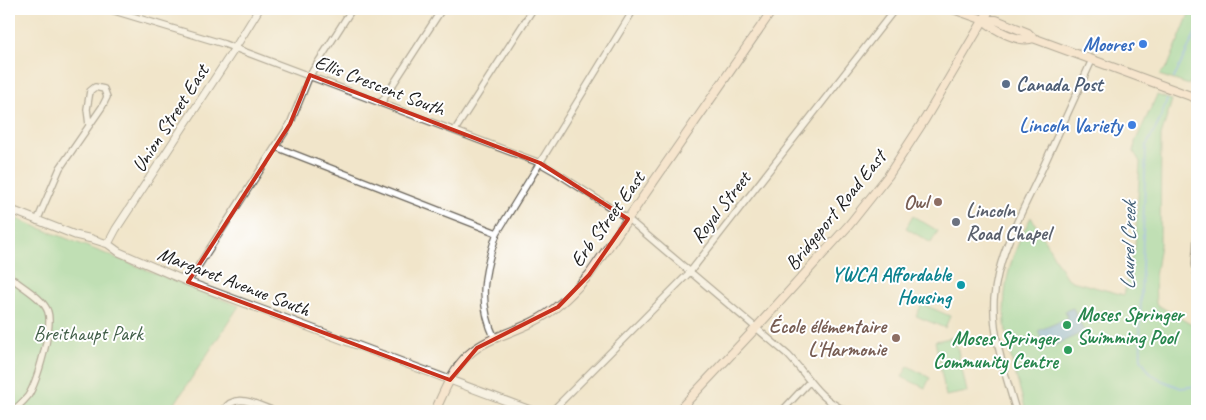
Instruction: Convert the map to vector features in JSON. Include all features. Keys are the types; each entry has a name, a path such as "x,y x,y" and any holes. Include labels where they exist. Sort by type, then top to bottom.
{"main road":[{"name":"Erb Street East","path":"435,411 450,380 469,354 495,339 532,323 558,307 589,275 774,9"},
{"path":"953,9 984,20 996,20 1028,33 1033,38 1197,98"},
{"name":"Bridgeport Road East","path":"678,411 849,225 888,176 925,119 990,9"}],"street":[{"path":"9,14 12,9"},
{"name":"Ellis Crescent South","path":"108,9 235,48 310,75 455,130 554,171 628,219 788,355 822,396 846,411"},
{"name":"Union Street East","path":"108,244 259,9"},
{"path":"188,282 290,124 310,75 352,9"},
{"path":"381,103 442,9"},
{"path":"455,130 533,9"},
{"path":"495,339 486,313 483,291 485,268 497,233 634,9"},
{"name":"Royal Street","path":"552,411 690,272 895,9"},
{"path":"1016,411 1000,352 994,318 996,279 1020,216 1092,60"},
{"path":"37,221 60,168 89,125 107,97 104,89 95,87 90,91 89,125"},
{"path":"276,147 497,233"},
{"name":"Margaret Avenue South","path":"9,209 75,236 108,244 119,252 188,282 532,411"},
{"path":"1197,236 1195,264 1197,275"},
{"path":"9,276 41,301 48,311 49,324 41,364 29,395 22,403 10,411"},
{"path":"782,411 809,382"},
{"path":"223,411 226,406 236,400 250,402 274,411"}],"highlighted area":[{"path":"310,75 540,163 628,219 589,275 558,307 477,348 450,380 188,282 290,124"}],"green space":[{"path":"1191,9 1197,9 1197,66 1189,85 1159,75 1168,66"},
{"path":"1157,95 1172,100 1161,136 1160,244 1155,277 1156,304 1197,328 1197,411 1026,411 1009,350 1004,302 1007,277 1019,242 1031,217 1066,277 1072,281 1124,295 1135,247 1140,162 1134,152 1135,142"},
{"name":"Breithaupt Park","path":"9,216 239,306 170,411 9,411"},
{"path":"913,216 938,231 931,243 906,228"},
{"path":"922,304 950,316 945,328 916,316"},
{"path":"955,337 967,392 946,396 935,341"},
{"path":"908,366 930,378 925,388 902,377"}],"water":[{"name":"Moses Springer Swimming Pool","path":"1073,308 1084,332 1046,349 1038,331 1068,318 1065,311"}],"waterway":[{"name":"Laurel Creek","path":"1174,78 1197,30"},
{"name":"Laurel Creek","path":"1167,100 1159,122 1146,146 1140,325 1141,359 1150,373 1163,381 1181,388 1197,386"}],"place":[{"name":"Moores","path":"1143,44"},
{"name":"Canada Post","path":"1006,84"},
{"name":"Lincoln Variety","path":"1132,125"},
{"name":"Owl","path":"938,202"},
{"name":"Lincoln Road Chapel","path":"956,222"},
{"name":"YWCA Affordable Housing","path":"961,285"},
{"name":"Moses Springer Swimming Pool","path":"1067,325"},
{"name":"École élémentaire L'Harmonie","path":"896,338"},
{"name":"Moses Springer Community Centre","path":"1068,350"}]}
